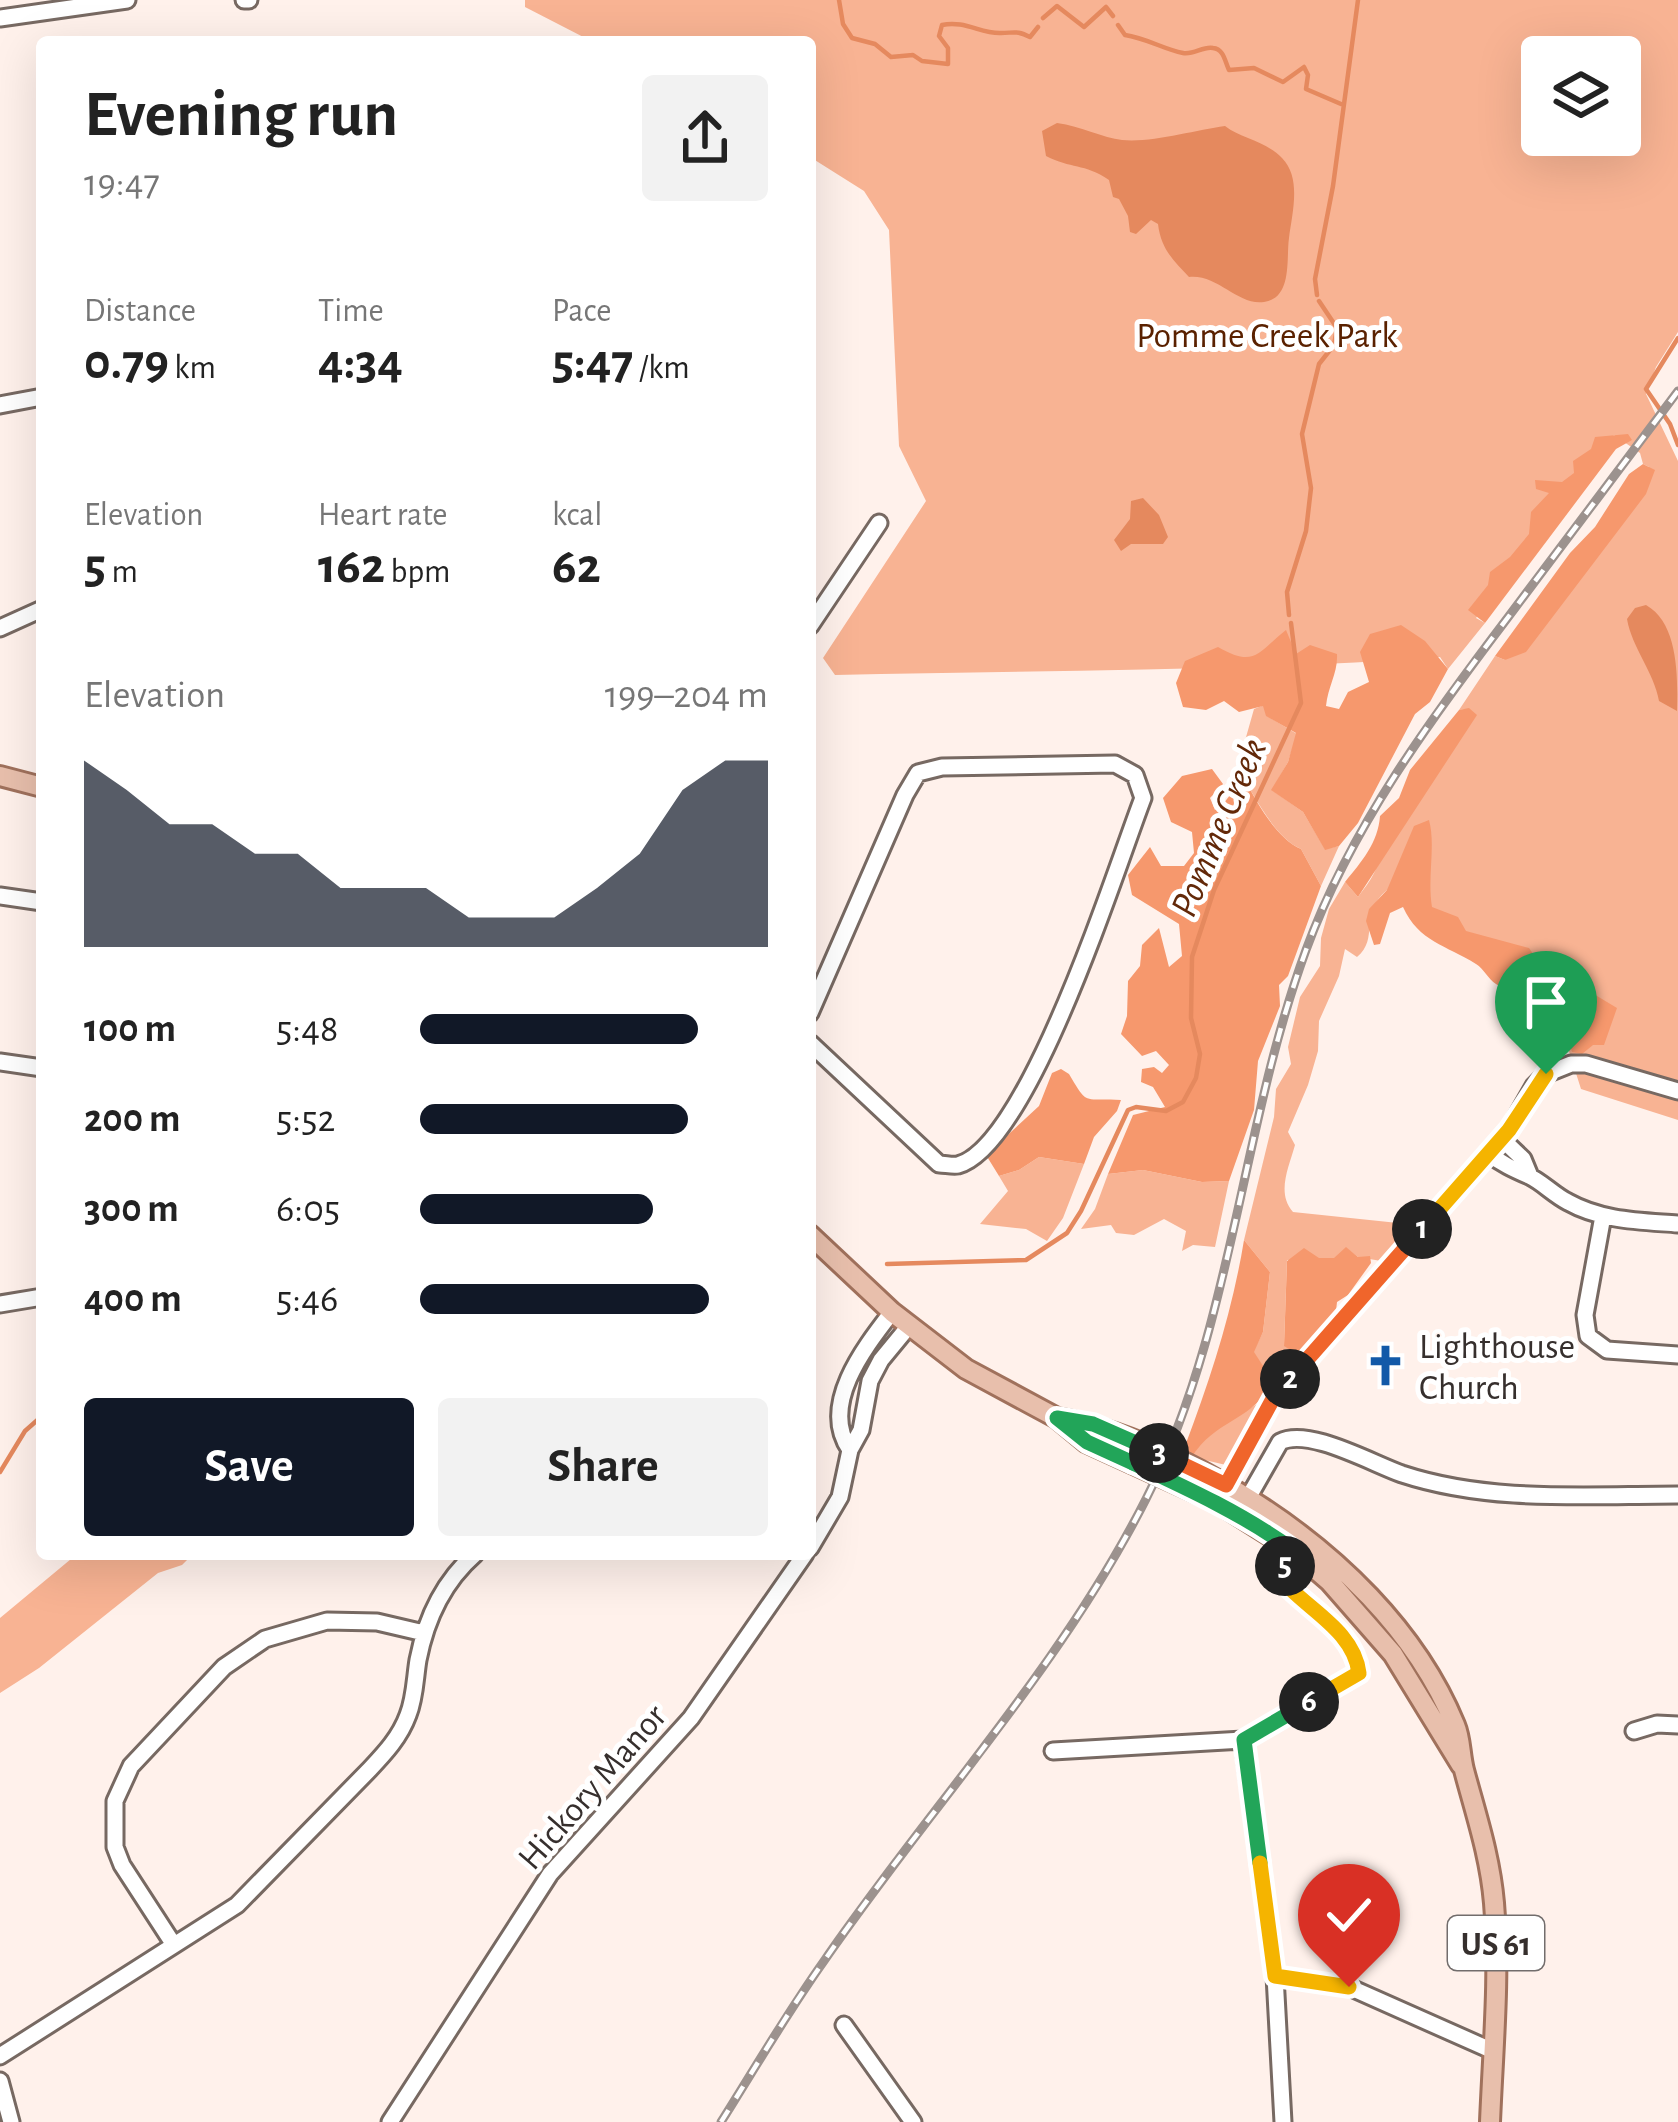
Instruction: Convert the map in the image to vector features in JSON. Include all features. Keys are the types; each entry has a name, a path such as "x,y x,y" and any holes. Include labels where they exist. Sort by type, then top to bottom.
{"main road":[{"path":"0,776 36,785"},
{"name":"US 61","path":"816,1241 892,1312 966,1369 1057,1418 1087,1442 1216,1502 1293,1550 1330,1582 1393,1654 1464,1769"},
{"name":"US 61","path":"1057,1418 1093,1424 1226,1485 1304,1536 1378,1606 1434,1685 1457,1729 1494,1903 1490,2122"}],"street":[{"path":"0,18 127,0"},
{"path":"0,405 36,398"},
{"path":"816,617 879,524"},
{"path":"0,628 36,612"},
{"path":"816,1000 918,773 943,767 1115,764 1135,775 1142,798 1058,1020 1035,1075 982,1149 958,1165 939,1164 816,1048"},
{"path":"0,896 36,901"},
{"path":"0,1062 36,1067"},
{"path":"1226,1485 1274,1397 1501,1138 1546,1074 1586,1064 1678,1091"},
{"path":"1501,1138 1513,1161 1564,1201 1603,1216 1678,1224"},
{"path":"1488,1153 1513,1161"},
{"path":"1603,1216 1585,1315 1588,1336 1607,1350 1678,1355"},
{"path":"0,1304 36,1299"},
{"name":"Hickory Manor","path":"850,1450 840,1430 848,1383 863,1349 892,1312"},
{"name":"Hickory Manor","path":"816,1538 840,1498 870,1381 909,1326"},
{"path":"1248,1498 1280,1442 1302,1436 1406,1475 1489,1492 1678,1495"},
{"path":"1053,1751 1244,1740 1359,1673 1357,1655 1340,1634 1280,1578 1293,1550"},
{"path":"0,2056 254,1890 388,1749 409,1713 424,1633 441,1594 470,1560"},
{"name":"Hickory Manor","path":"390,2122 550,1874 691,1718 802,1560"},
{"path":"174,1945 124,1867 116,1846 115,1801 131,1766 224,1667 265,1639 327,1621 377,1622 424,1633"},
{"path":"1634,1731 1658,1724 1678,1725"},
{"path":"1244,1740 1275,1976 1283,2122"},
{"path":"1275,1976 1349,1987 1493,2051"},
{"path":"844,2025 913,2122"},
{"path":"0,2081 11,2122"}],"green space":[{"name":"Pomme Creek Park","path":"525,0 1678,0 1678,332 1646,394 1678,461 1678,1120 1581,1089 1567,1045 1526,988 1387,890 1373,908 1364,950 1357,957 1345,949 1319,1021 1318,1051 1288,1132 1295,1145 1285,1197 1293,1212 1398,1223 1406,1233 1381,1261 1358,1257 1346,1248 1335,1258 1287,1260 1284,1345 1297,1354 1268,1389 1264,1369 1253,1352 1263,1332 1270,1272 1244,1240 1274,1117 1276,1089 1291,1064 1288,1047 1300,997 1320,966 1329,909 1345,882 1358,897 1363,891 1376,867 1380,846 1469,709 1459,710 1495,656 1505,660 1649,467 1640,453 1614,435 1476,618 1485,623 1448,669 1440,657 1213,668 835,675 823,658 926,501 899,446 889,230 864,191 816,161 816,36 581,36 525,7"},
{"path":"1264,705 1267,716 1297,734 1272,790 1303,812 1325,849 1339,846 1321,886 1301,849 1273,825 1237,769 1254,709"},
{"path":"1039,1157 1084,1164 1063,1218 1047,1241 1026,1229 980,1224 1008,1191 999,1176"},
{"path":"1143,1170 1202,1182 1229,1181 1215,1247 1193,1245 1182,1251 1186,1231 1164,1219 1134,1235 1116,1233 1111,1225 1081,1229 1095,1209 1108,1174"},
{"path":"1260,1402 1226,1465 1192,1457 1204,1437"},
{"path":"70,1560 187,1560 158,1573 39,1668 0,1693 0,1618"}],"shaded area":[{"path":"1057,123 1134,140 1225,126 1276,152 1288,166 1294,196 1280,293 1255,302 1209,280 1189,277 1165,248 1158,224 1151,220 1136,234 1130,232 1128,216 1113,197 1109,180 1046,156 1042,131"},
{"path":"1628,434 1632,440 1616,449 1485,623 1468,610 1488,585 1490,572 1529,534 1531,512 1549,493 1536,489 1535,480 1562,482 1574,473 1573,461 1591,449 1595,437"},
{"path":"1643,464 1655,470 1646,494 1526,652 1505,660 1495,656 1570,553 1595,527 1629,474"},
{"path":"1143,498 1159,515 1168,537 1163,544 1131,544 1121,551 1114,540 1130,519 1131,501"},
{"path":"1646,605 1657,613 1670,637 1677,711 1659,701 1630,630 1627,619 1635,608"},
{"path":"1401,625 1425,641 1448,669 1430,702 1415,714 1358,823 1339,846 1325,850 1303,812 1271,790 1288,762 1296,733 1266,716 1263,706 1239,712 1224,701 1206,710 1183,707 1176,683 1185,661 1218,647 1240,656 1255,655 1286,630 1296,654 1310,645 1337,654 1326,706 1339,709 1348,692 1369,682 1360,652 1370,634"},
{"path":"1469,708 1477,715 1358,897 1345,882 1373,843 1380,816 1399,798 1410,770 1459,710"},
{"path":"1212,769 1223,784 1210,798 1215,810 1245,780 1276,829 1301,849 1321,886 1288,976 1279,985 1280,1006 1258,1061 1254,1110 1229,1181 1202,1182 1143,1170 1108,1174 1133,1115 1165,1107 1153,1087 1141,1082 1142,1069 1154,1067 1162,1073 1169,1065 1156,1051 1142,1056 1121,1034 1128,981 1140,966 1142,945 1159,928 1169,967 1182,956 1179,924 1132,895 1128,875 1150,847 1161,866 1184,866 1194,853 1192,832 1171,822 1163,798 1182,776"},
{"path":"1429,820 1432,907 1458,917 1466,931 1529,948 1555,985 1580,1003 1592,993 1617,1008 1604,1045 1593,1045 1582,1054 1572,1052 1552,1019 1496,984 1476,964 1425,935 1403,907 1390,913 1380,944 1374,945 1366,921 1369,909 1387,890 1414,826"},
{"path":"1061,1069 1087,1098 1121,1100 1117,1111 1094,1137 1084,1164 1039,1157 999,1176 986,1155 1039,1106 1052,1073"},
{"path":"1244,1240 1270,1272 1263,1332 1254,1352 1265,1369 1268,1389 1251,1408 1210,1436 1192,1457 1185,1453 1185,1446 1220,1344"},
{"path":"1346,1247 1358,1257 1370,1256 1371,1263 1297,1354 1284,1346 1287,1261 1304,1248 1319,1258 1334,1258"}],"waterway":[{"path":"839,0 843,24 852,38 875,44 891,57 913,55 948,64 948,48 939,36 942,25 1030,37 1038,27"},
{"name":"Pomme Creek","path":"1317,295 1315,279 1333,186 1358,0"},
{"path":"1043,18 1057,6 1084,27 1106,7 1113,16"},
{"path":"1118,25 1125,35 1183,53 1217,49 1229,70 1254,68 1283,82 1304,67 1306,89 1341,104"},
{"name":"Pomme Creek","path":"1289,615 1287,592 1306,531 1311,488 1302,434 1319,364 1334,345 1337,328 1319,301"},
{"path":"1678,338 1646,389 1678,445"},
{"name":"Pomme Creek","path":"887,1264 1026,1260 1067,1233 1128,1110 1166,1111 1183,1102 1196,1078 1200,1054 1191,1018 1192,957 1214,890 1301,703 1291,623"},
{"name":"Pomme Creek","path":"0,1472 36,1421"}],"railway":[{"path":"721,2122 824,1961 1035,1678 1112,1561 1175,1434 1198,1366 1284,1018 1324,905 1369,818 1450,695 1678,391"}],"place":[{"name":"Lighthouse Church","path":"1385,1366"}],"route":[{"path":"1349,1987 1275,1976 1244,1740 1359,1673 1357,1655 1280,1578 1293,1550 1216,1502 1087,1442 1057,1418 1093,1424 1226,1485 1274,1397 1509,1130 1546,1074"}]}
